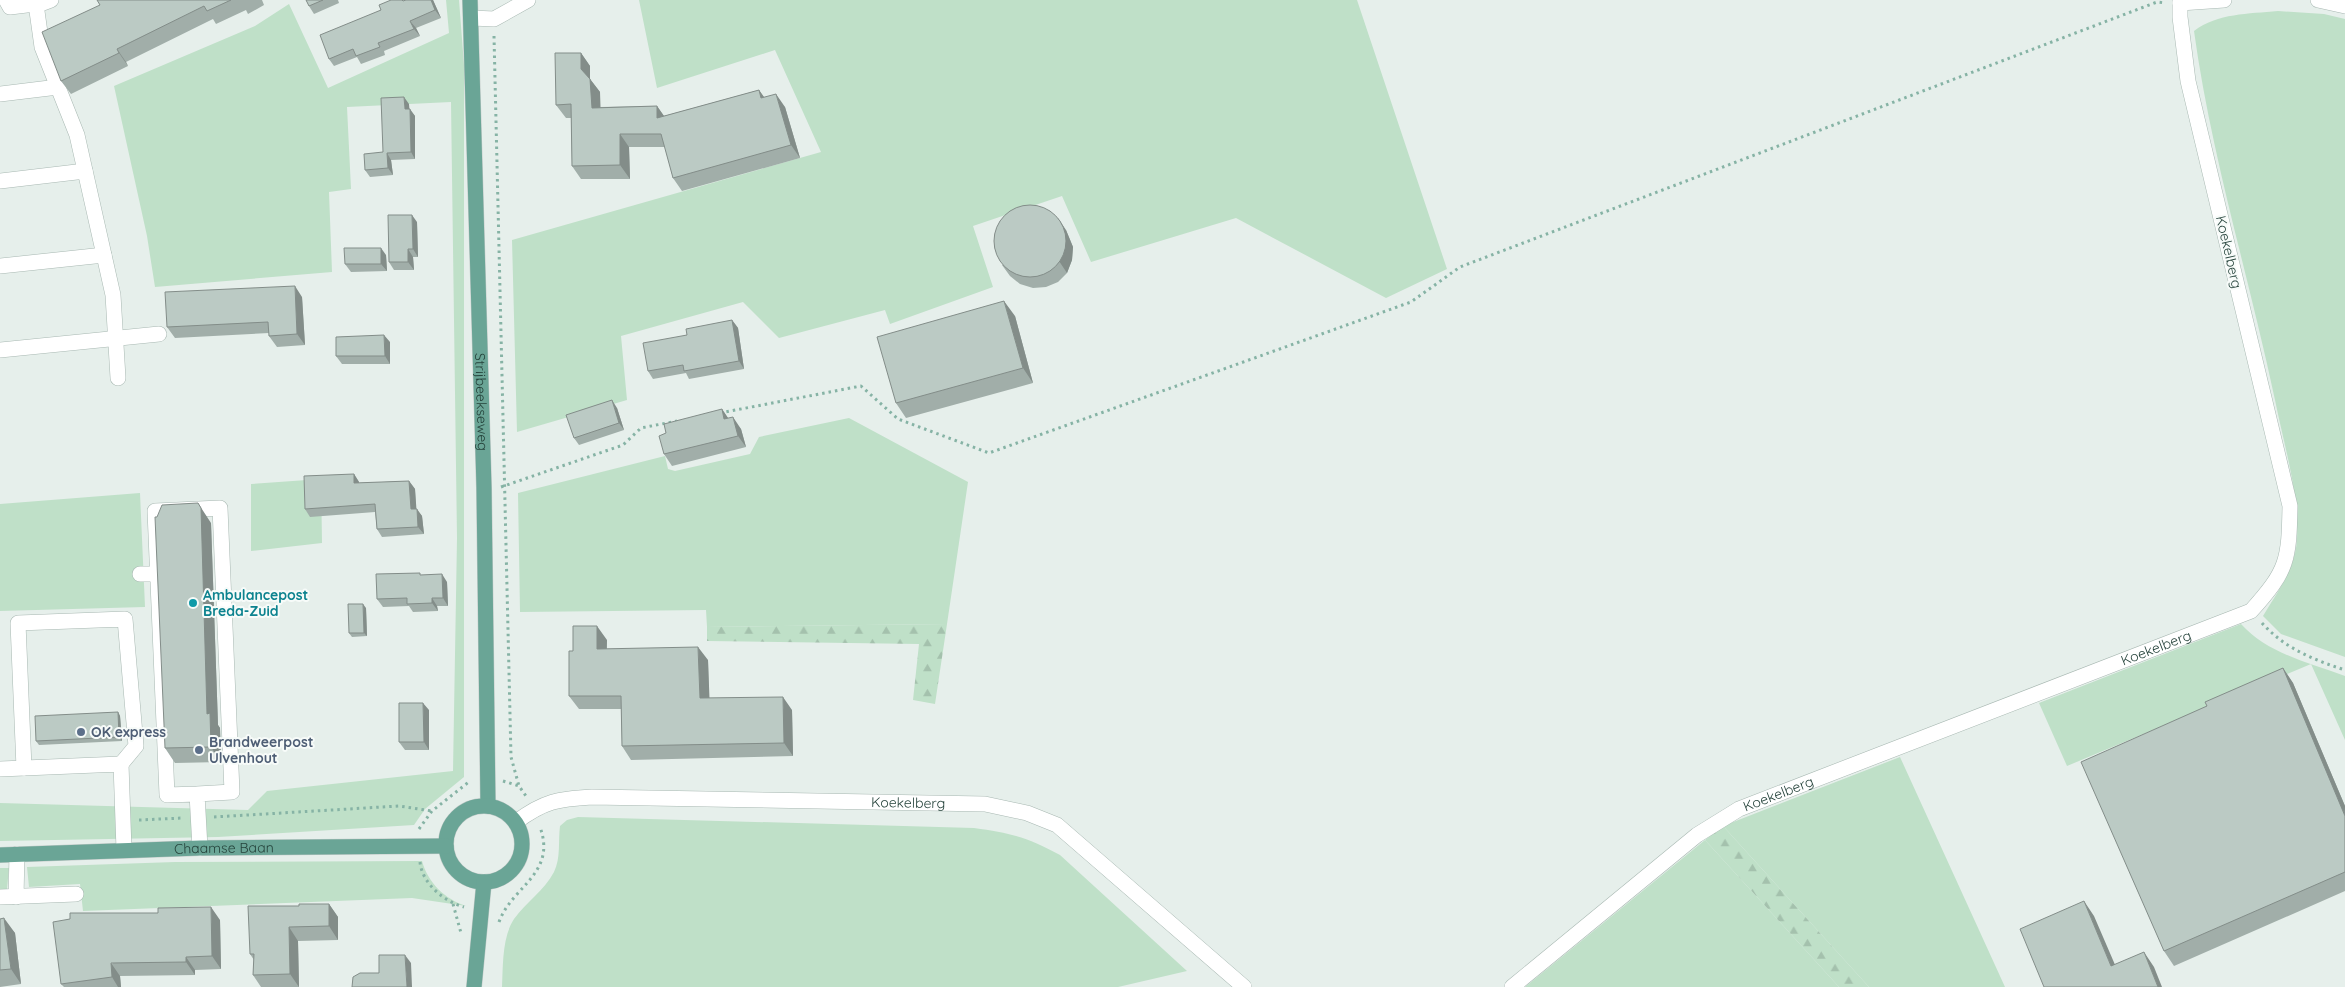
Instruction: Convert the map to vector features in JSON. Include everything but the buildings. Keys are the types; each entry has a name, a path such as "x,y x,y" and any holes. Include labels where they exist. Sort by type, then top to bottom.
{"main road":[{"name":"Strijbeekseweg","path":"470,0 484,488 488,806"},
{"path":"488,806 504,811 516,822 521,834 522,848 518,862 510,872 497,880 484,882 470,879 458,871 450,859 446,846 448,832 458,816 475,807 488,806"},
{"name":"Chaamse Baan","path":"0,855 200,848 446,846"},
{"path":"474,987 484,882"}],"street":[{"path":"5,5 36,4 51,0"},
{"path":"472,18 494,19 528,0"},
{"path":"2180,2 2224,0"},
{"path":"2318,0 2345,6"},
{"name":"Koekelberg","path":"1512,987 1697,836 1739,809 2251,611 2276,583 2289,552 2290,506 2188,81 2180,2"},
{"path":"36,4 42,47 77,135 113,296 118,378"},
{"path":"0,94 58,88"},
{"path":"0,180 85,171"},
{"path":"0,266 104,255"},
{"path":"0,350 159,334"},
{"path":"220,508 232,792 198,794 167,795 155,511 220,508"},
{"path":"140,574 157,574"},
{"path":"24,768 18,623 125,619 136,746 122,764 124,850"},
{"path":"0,769 122,764"},
{"path":"198,794 200,848"},
{"name":"Koekelberg","path":"516,822 534,809 559,799 592,797 985,804 1027,813 1057,826 1244,987"},
{"path":"16,897 17,854"},
{"path":"0,897 76,894"}],"path":[{"path":"717,413 861,386 898,419 989,453 1410,302 1460,267 2157,2 2180,2"},
{"name":"Strijbeekseweg","path":"494,19 510,757 519,786"},
{"path":"484,488 505,486 623,445 641,428 679,421"},
{"path":"2251,611 2277,640 2324,663 2345,670"},
{"path":"124,820 399,806 432,811"},
{"path":"504,908 535,876 542,862 544,838 534,809"}],"green space":[{"path":"446,0 459,0 464,65 464,777 425,809 414,825 218,837 0,841 0,803 248,810 267,791 453,771 457,538 451,102 347,107 351,189 329,192 332,272 155,287 147,236 114,86 255,26 289,4 328,88 449,33"},
{"path":"639,0 1357,0 1447,269 1386,298 1236,218 1091,262 1062,196 973,226 993,287 890,324 885,310 779,338 743,302 621,336 627,400 517,432 512,240 821,152 775,50 657,88"},
{"path":"2278,11 2324,14 2345,19 2345,657 2281,634 2263,616 2290,569 2296,549 2296,503 2265,354 2210,124 2194,31 2203,25 2223,18"},
{"path":"849,418 968,482 947,624 707,627 706,610 520,612 518,493 665,456 668,469 675,471 750,454 759,437"},
{"path":"321,479 322,543 251,551 251,484"},
{"path":"140,493 145,607 0,611 0,504"},
{"path":"947,624 935,704 913,700 919,644 707,641 707,627"},
{"path":"2241,624 2263,643 2311,664 2067,766 2039,703"},
{"path":"2311,664 2345,676 2345,740"},
{"path":"1900,757 2005,987 1869,987 1723,826"},
{"path":"578,817 974,828 1009,834 1038,844 1060,855 1187,971 1118,987 502,987 504,952 510,926 554,872 558,855 560,826 567,820"},
{"path":"1723,826 1869,987 1839,987 1705,840"},
{"path":"1705,840 1839,987 1525,987"},
{"path":"422,861 428,876 438,889 451,899 466,906 412,898 83,911 80,884 29,887 27,867 175,862"},
{"path":"0,868 9,868 7,889 0,889"}],"place":[{"name":"Ambulancepost Breda-Zuid","path":"193,603"},
{"name":"OK express","path":"81,732"},
{"name":"Brandweerpost Ulvenhout","path":"199,750"}]}
